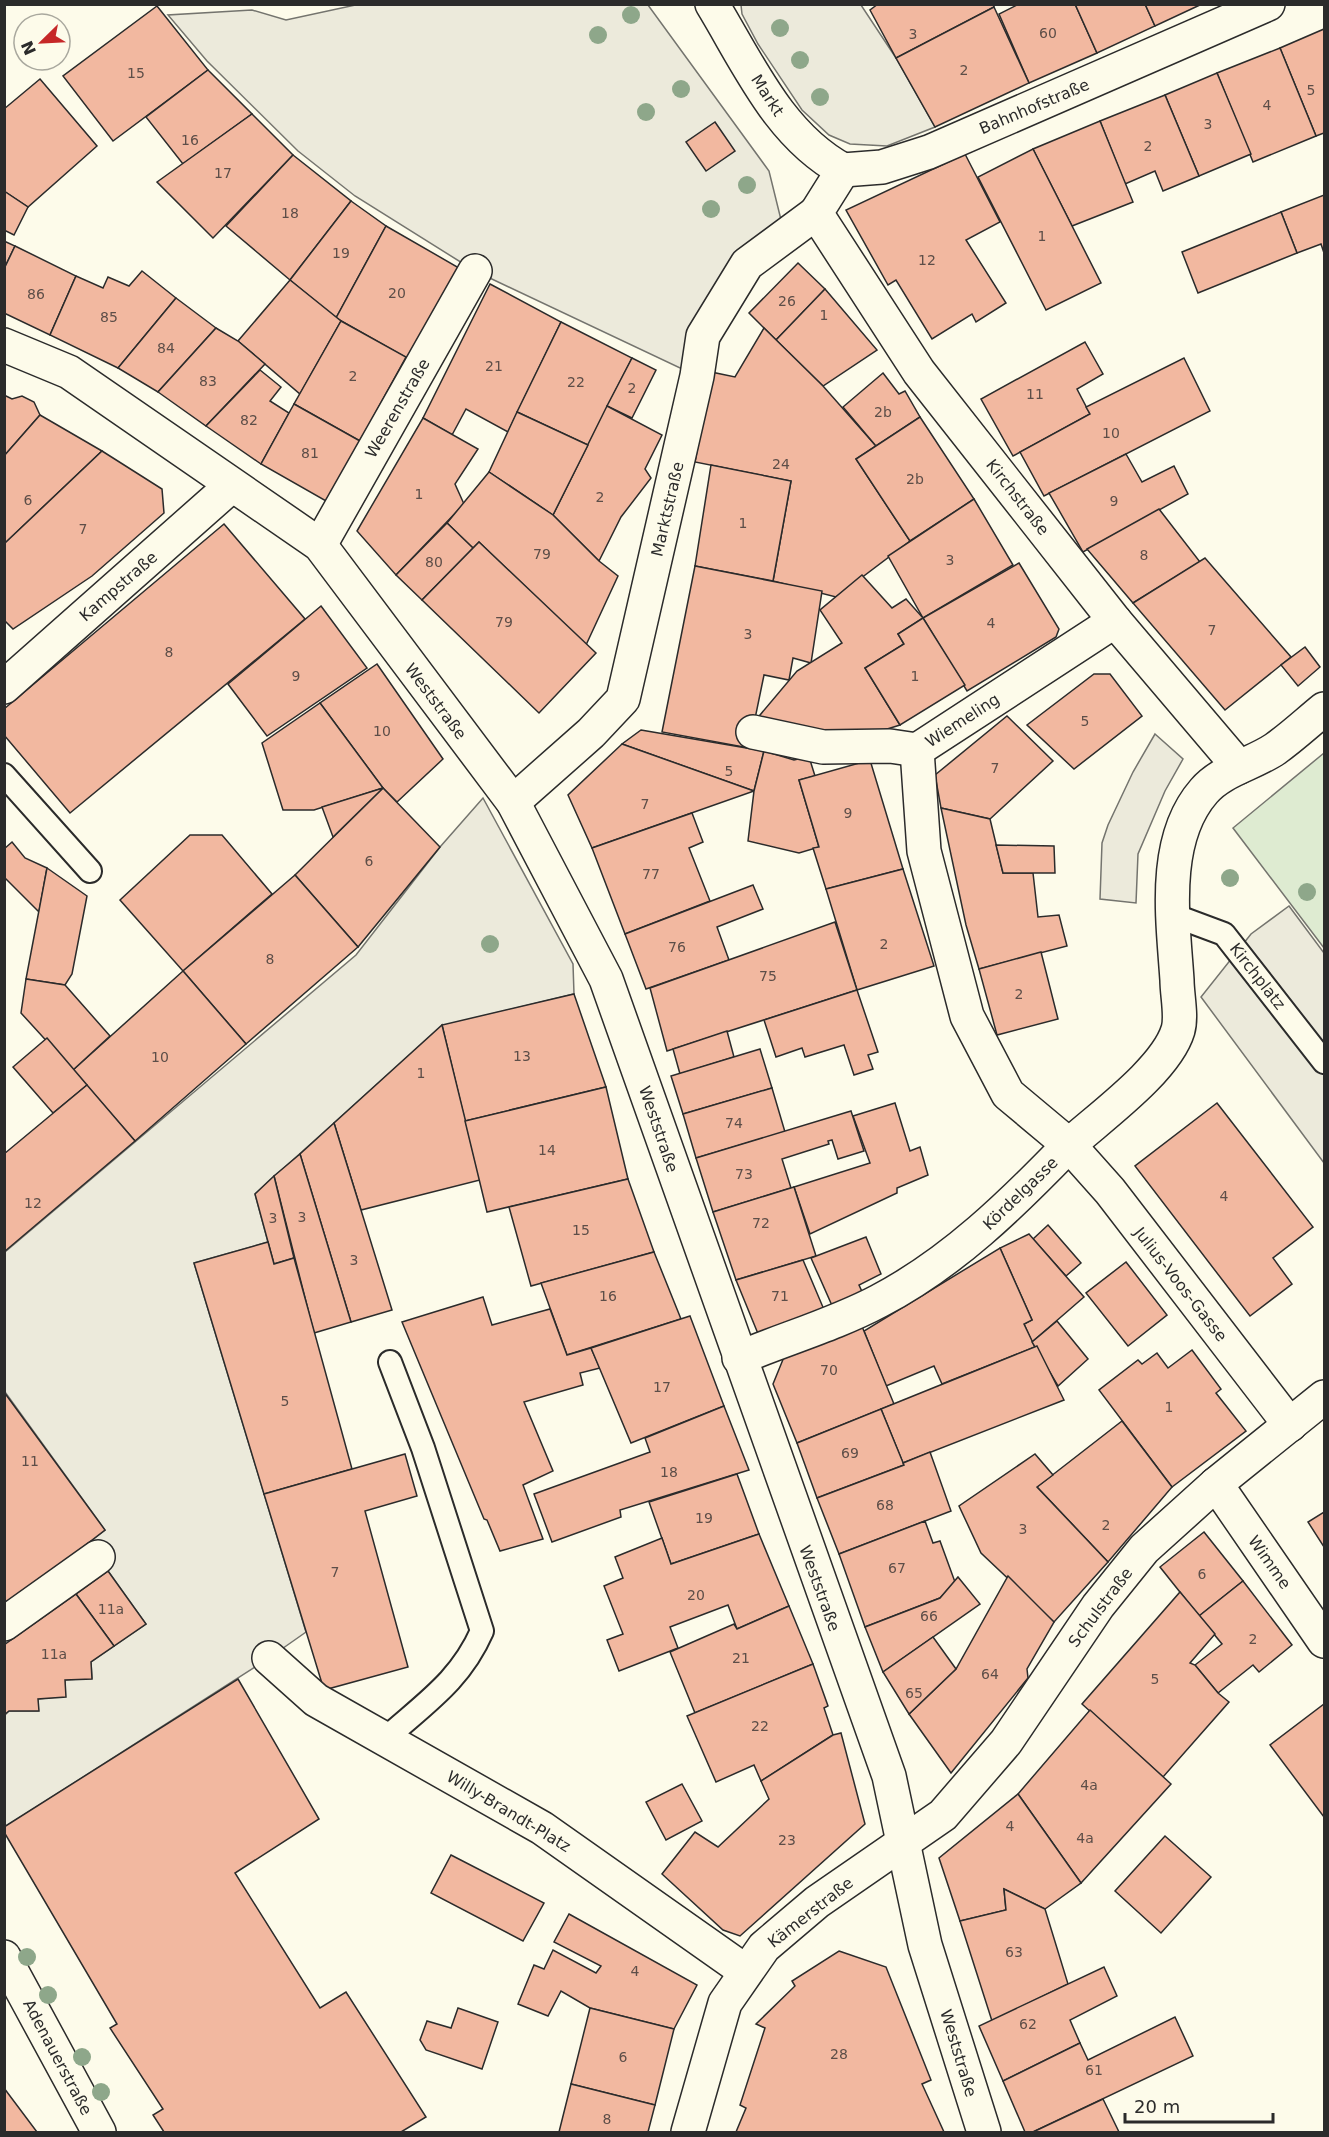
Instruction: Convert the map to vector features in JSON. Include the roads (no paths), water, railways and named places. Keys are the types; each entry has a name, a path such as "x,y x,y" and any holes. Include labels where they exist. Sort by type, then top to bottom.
{"street":[{"name":"Markt","path":"712,4 774,107 802,142 822,158 843,170"},
{"name":"Bahnhofstraße","path":"843,170 882,167 929,152 1268,4"},
{"path":"816,213 843,170"},
{"name":"Kirchstraße","path":"816,213 919,372 1115,621 1239,766"},
{"name":"Marktstraße","path":"513,802 591,733 623,699 697,376 703,336 747,264 816,213"},
{"name":"Weerenstraße","path":"320,545 475,271"},
{"name":"Weststraße","path":"4,345 69,372 231,486 320,545 513,802 606,979 889,1776 925,1945 984,2133"},
{"name":"Kampstraße","path":"4,687 231,486"},
{"name":"Wiemeling","path":"753,732 823,747 890,746 916,750 1115,621"},
{"path":"1069,1145 1153,1069 1168,1053 1179,1028 1173,915 1175,860 1186,819 1205,790 1239,766 1274,750 1324,709"},
{"name":"Kördelgasse","path":"739,1358 879,1301 965,1245 1018,1199 1069,1145 1008,1094 967,1016 924,851 916,750"},
{"name":"Julius-Voos-Gasse","path":"1069,1145 1110,1191 1290,1425"},
{"name":"Schulstraße","path":"903,1842 943,1815 1006,1742 1098,1606 1144,1549 1205,1493 1324,1397"},
{"name":"Wimme","path":"1205,1493 1324,1641"},
{"path":"4,1624 98,1557"},
{"name":"Willy-Brandt-Platz","path":"269,1658 316,1700 542,1828 746,1971"},
{"name":"Kämerstraße","path":"688,2133 724,2003 746,1971 764,1947 817,1902 903,1842"},
{"name":"Adenauerstraße","path":"9,1977 99,2133"}],"lane":[{"path":"4,775 90,871"},
{"name":"Kirchplatz","path":"1173,915 1224,934 1324,1062"},
{"path":"385,1739 457,1676 482,1631 423,1448 390,1362"}]}
